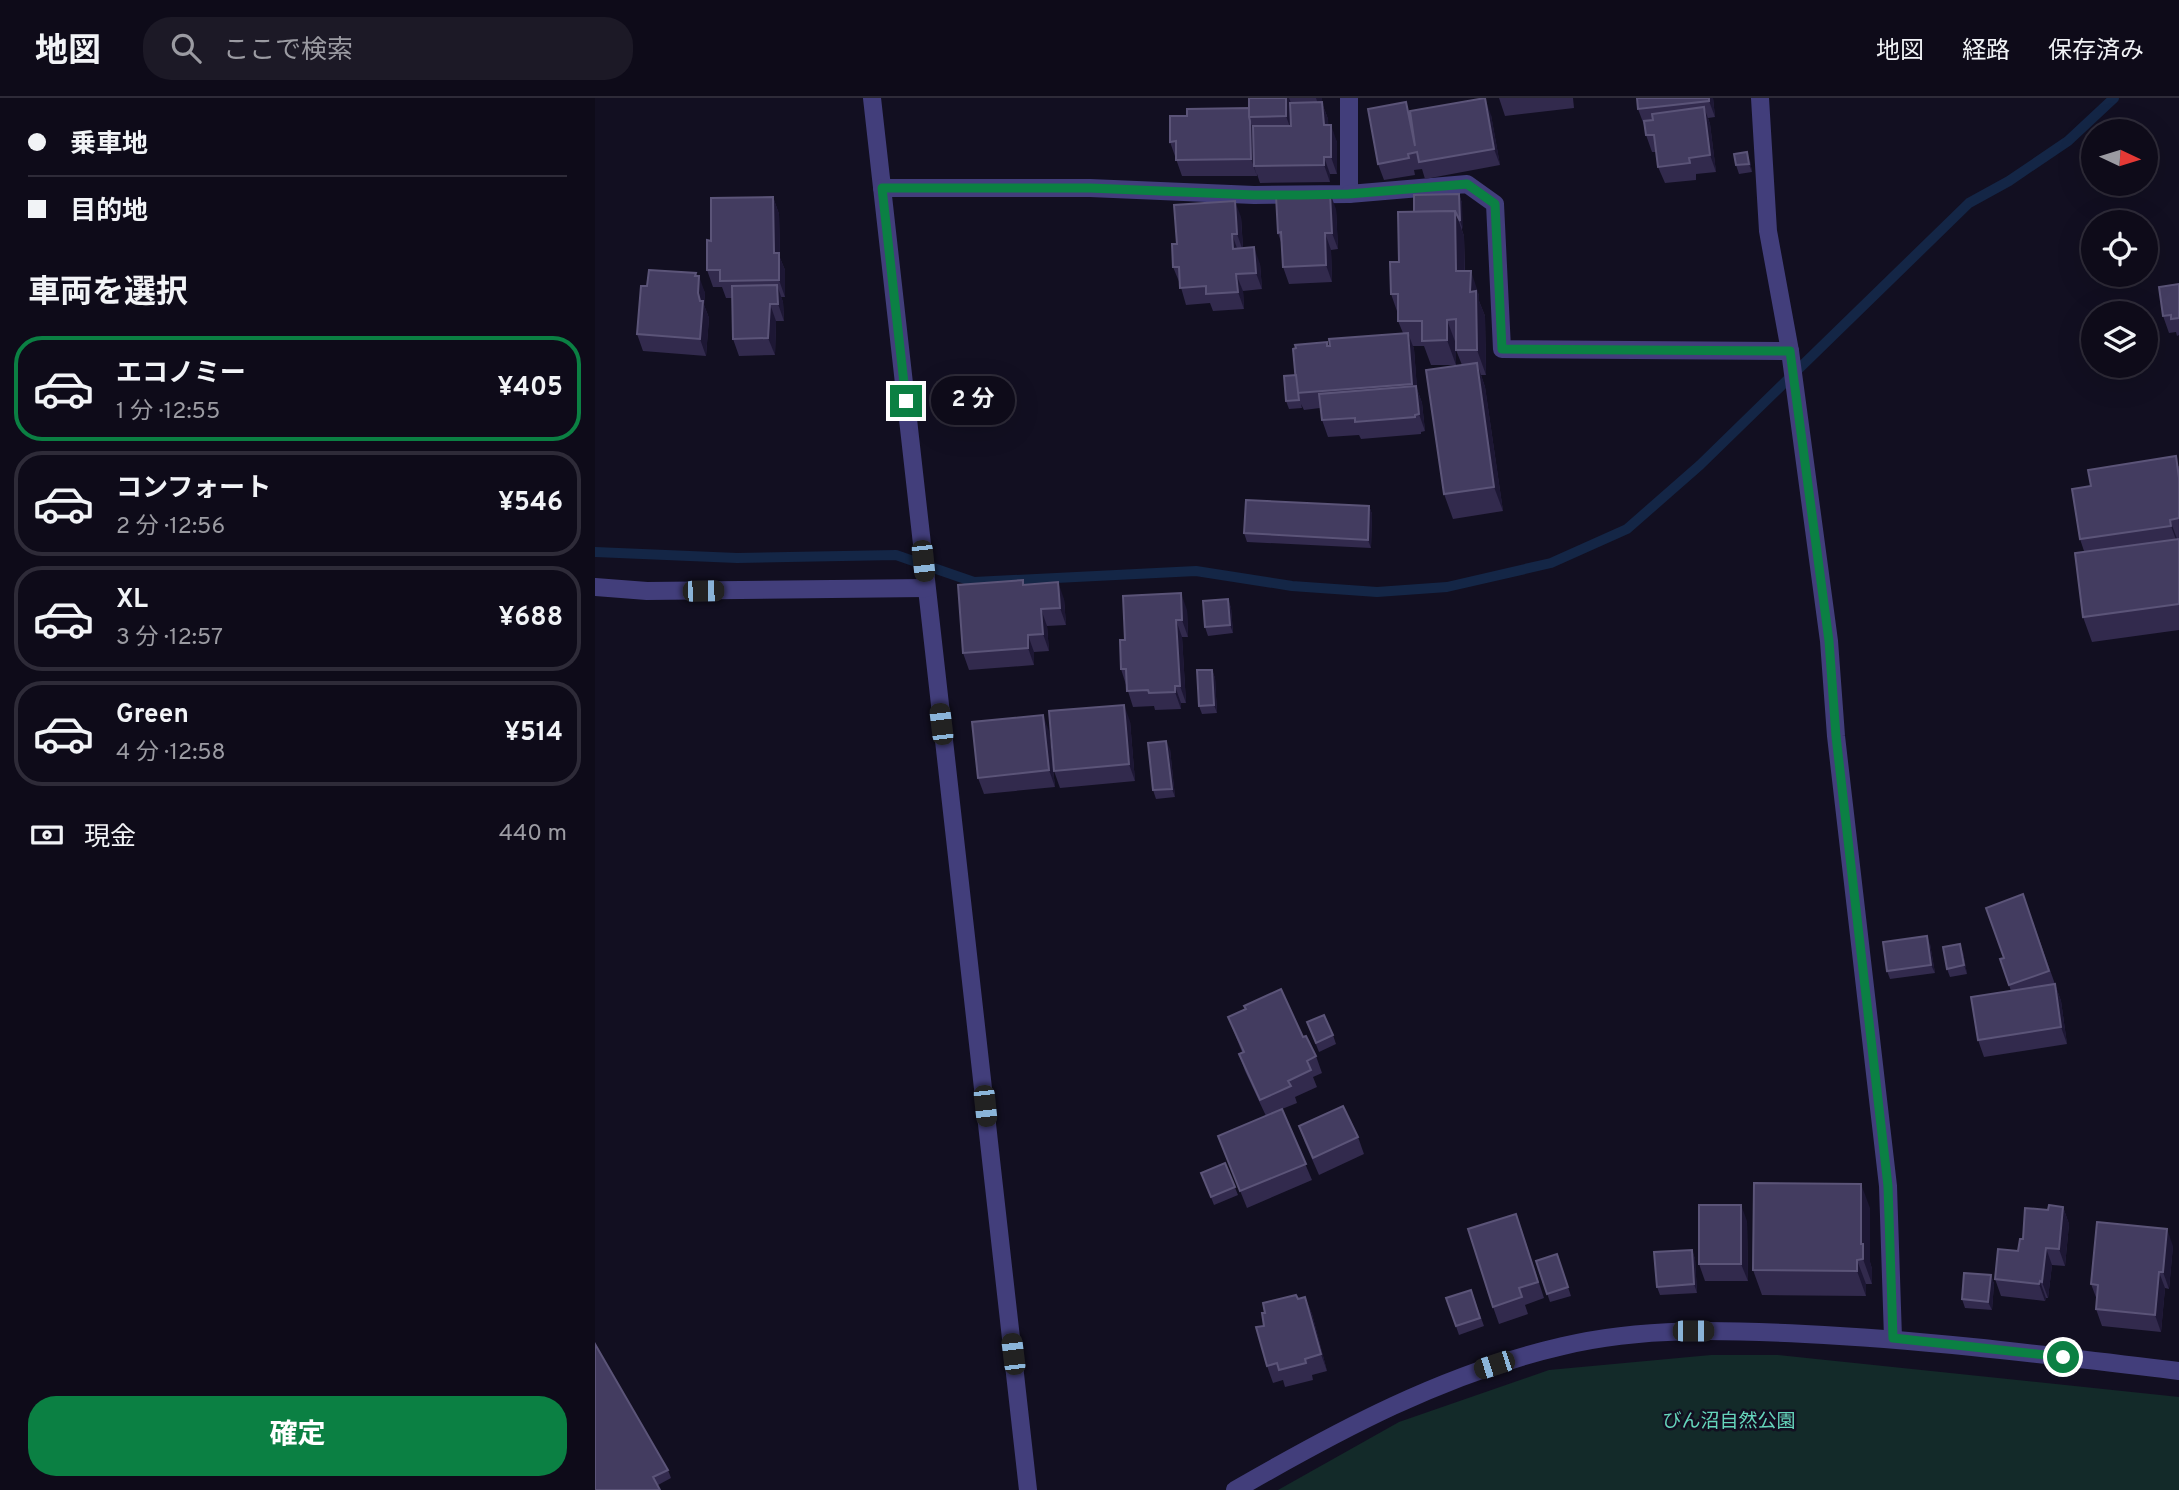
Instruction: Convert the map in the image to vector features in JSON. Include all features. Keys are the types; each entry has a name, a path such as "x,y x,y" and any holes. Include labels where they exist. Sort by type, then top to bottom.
{"street":[{"path":"872,98 1028,1490"},
{"path":"1349,98 1349,194"},
{"path":"1760,98 1768,231 1790,351 1829,641 1836,736 1888,1186 1893,1338"},
{"path":"882,188 1090,188 1254,195 1349,194 1467,184 1495,204 1502,349 1790,351"},
{"path":"595,587 647,591 926,588"},
{"path":"1235,1490 1407,1398 1458,1377 1565,1345 1621,1336 1674,1331 1731,1331 1893,1338 1955,1343 2179,1371"}],"green space":[{"name":"びん沼自然公園","path":"1711,1355 1778,1355 2179,1397 2179,1490 1278,1490 1399,1422 1549,1370"}],"building":[{"path":"1249,98 1286,98 1286,116 1249,117"},
{"path":"1485,98 1494,149 1419,162 1417,152 1408,154 1409,158 1378,164 1368,109 1406,102 1415,146 1410,111"},
{"path":"1637,98 1709,98 1709,101 1638,109"},
{"path":"1322,102 1324,125 1331,125 1331,157 1324,157 1324,165 1254,166 1253,126 1291,126 1290,103"},
{"path":"1704,107 1710,155 1689,158 1690,163 1658,167 1654,135 1646,135 1644,121 1653,120 1652,114"},
{"path":"1249,108 1251,159 1176,160 1176,141 1170,142 1170,116 1187,116 1187,109"},
{"path":"1747,152 1749,164 1736,165 1734,154"},
{"path":"1330,193 1332,233 1325,233 1326,265 1283,267 1276,196"},
{"path":"1459,194 1460,221 1455,211 1414,212 1414,195"},
{"path":"773,197 774,253 779,253 779,280 720,281 720,270 707,270 707,240 711,241 711,198"},
{"path":"1235,201 1237,234 1232,234 1233,249 1254,247 1256,273 1236,274 1238,292 1206,294 1206,286 1180,288 1179,267 1173,267 1172,244 1177,244 1174,205"},
{"path":"1455,211 1456,271 1471,271 1470,292 1476,291 1477,350 1456,350 1456,319 1447,320 1447,340 1422,341 1422,321 1398,321 1398,294 1391,294 1390,262 1399,262 1398,212"},
{"path":"649,270 696,273 695,276 699,276 698,293 700,301 703,301 700,339 637,334 641,286 647,286"},
{"path":"2179,284 2179,318 2171,319 2171,315 2163,316 2159,287"},
{"path":"777,285 778,304 770,304 768,338 733,339 732,286"},
{"path":"1408,333 1412,384 1297,393 1293,349 1296,348 1295,345 1327,342 1327,346 1330,346 1329,339"},
{"path":"1477,363 1494,487 1444,494 1426,370"},
{"path":"1296,375 1299,400 1286,401 1284,376"},
{"path":"1416,386 1419,414 1415,417 1355,422 1355,418 1322,420 1319,394"},
{"path":"2176,456 2179,518 2170,520 2171,526 2080,539 2072,489 2091,486 2088,470"},
{"path":"1246,500 1369,506 1368,540 1244,533"},
{"path":"2179,539 2179,604 2083,617 2075,553"},
{"path":"1023,580 1023,585 1058,582 1060,608 1041,609 1043,634 1028,635 1028,648 963,653 958,585"},
{"path":"1181,593 1182,620 1176,620 1180,686 1175,686 1175,692 1127,691 1126,669 1121,669 1120,640 1125,640 1123,596"},
{"path":"1228,599 1230,625 1205,627 1203,601"},
{"path":"1197,670 1212,670 1214,705 1199,706"},
{"path":"1124,705 1129,764 1054,771 1049,711"},
{"path":"1043,715 1049,770 978,778 972,722"},
{"path":"1166,741 1172,789 1153,790 1148,743"},
{"path":"2023,894 2049,971 2009,985 2000,959 2004,958 1986,908"},
{"path":"1927,936 1931,965 1887,971 1883,942"},
{"path":"1960,944 1964,965 1947,969 1943,947"},
{"path":"2055,984 2061,1027 1978,1040 1971,997"},
{"path":"1281,989 1303,1037 1306,1036 1316,1056 1307,1061 1311,1070 1288,1081 1291,1086 1260,1100 1239,1054 1244,1052 1228,1017 1246,1009 1244,1006"},
{"path":"1324,1015 1333,1035 1316,1043 1307,1022"},
{"path":"1343,1106 1358,1137 1313,1158 1299,1126"},
{"path":"1282,1109 1306,1164 1240,1191 1218,1136"},
{"path":"1225,1163 1235,1187 1211,1197 1201,1173"},
{"path":"1754,1183 1861,1184 1863,1259 1857,1260 1857,1271 1753,1270"},
{"path":"1699,1205 1741,1205 1741,1264 1699,1264"},
{"path":"2049,1205 2063,1207 2059,1249 2046,1248 2042,1282 2039,1284 1995,1279 1998,1249 2018,1251 2020,1239 2023,1239 2025,1208 2048,1210"},
{"path":"1516,1214 1538,1282 1519,1288 1522,1297 1493,1307 1468,1229"},
{"path":"2097,1222 2167,1229 2155,1315 2096,1309 2098,1285 2091,1284"},
{"path":"1692,1250 1694,1284 1657,1287 1654,1252"},
{"path":"1557,1254 1568,1287 1547,1294 1536,1261"},
{"path":"1964,1273 1991,1275 1988,1302 1962,1299"},
{"path":"1471,1290 1480,1318 1456,1326 1446,1298"},
{"path":"1296,1295 1298,1299 1305,1297 1321,1354 1305,1359 1306,1363 1279,1370 1277,1363 1267,1366 1256,1327 1264,1326 1263,1303"},
{"path":"595,1344 668,1470 653,1477 660,1490 595,1490"}],"waterway":[{"path":"595,552 737,558 896,555 974,582 1196,571 1292,586 1377,592 1447,587 1551,563 1627,529 1700,465 1969,203 2009,181 2068,141 2114,98"}],"route":[{"path":"906,401 882,188 1090,188 1302,195 1349,194 1467,184 1495,204 1502,349 1790,351 1829,641 1836,736 1888,1186 1893,1338 2063,1357"}]}
